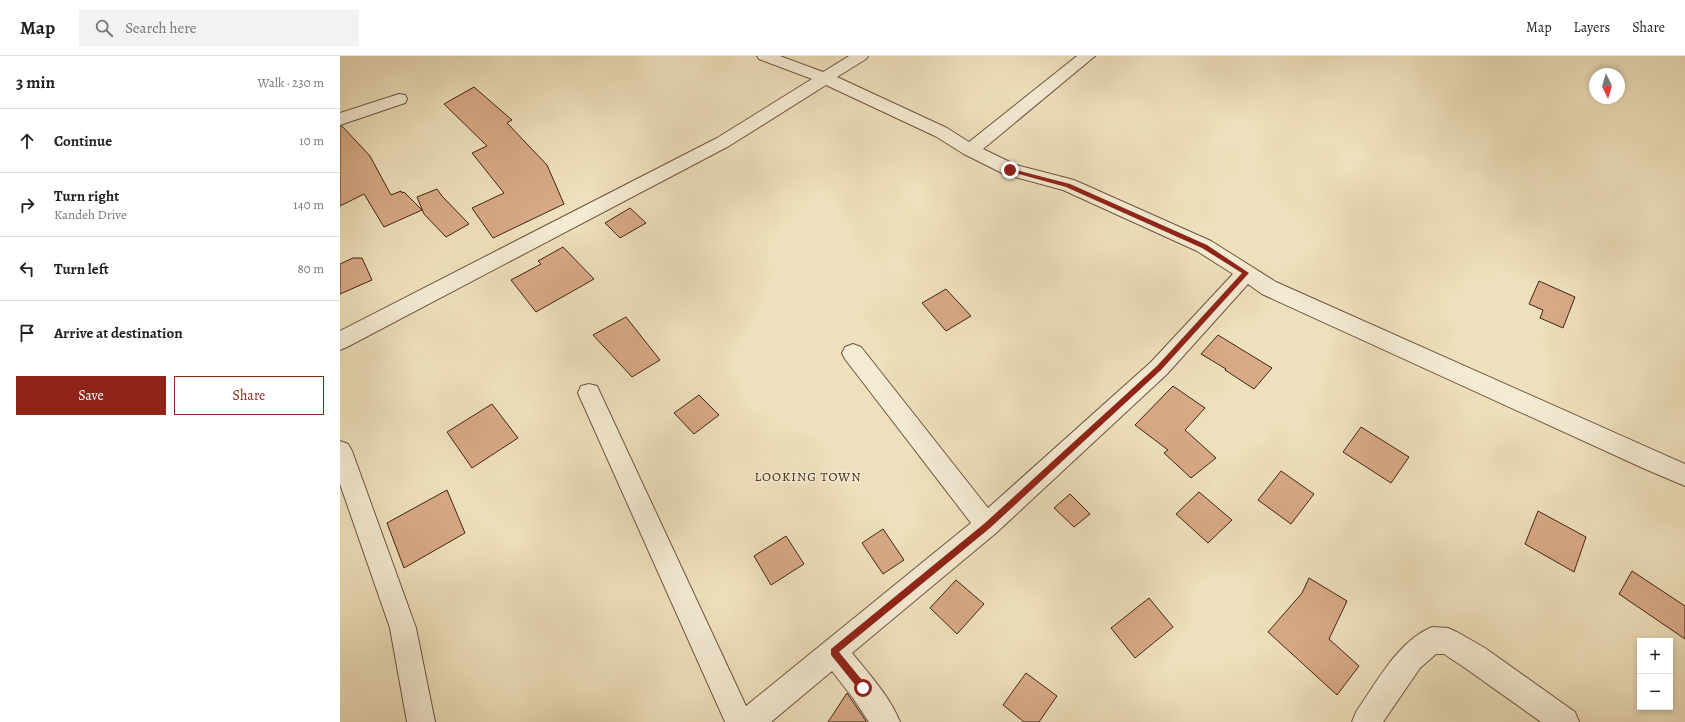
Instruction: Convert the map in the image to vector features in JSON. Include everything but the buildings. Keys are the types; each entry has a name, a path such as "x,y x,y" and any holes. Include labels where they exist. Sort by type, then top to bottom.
{"street":[{"path":"765,56 825,78 941,132 970,150 1010,170 1068,185 1204,246 1270,288 1653,462 1685,474"},
{"path":"340,341 723,142 860,56"},
{"path":"970,150 1087,56"},
{"path":"340,119 398,99"},
{"path":"750,722 987,525 1159,368 1246,273"},
{"path":"853,353 987,525"},
{"path":"589,393 739,722"},
{"path":"340,451 403,628 420,722"},
{"path":"1366,722 1410,658 1432,640 1448,641 1475,658 1565,722"},
{"path":"834,652 863,688 886,722"}],"district":[{"name":"LOOKING TOWN","path":"808,476"}],"route":[{"path":"863,688 834,652 987,525 1159,368 1246,273 1204,246 1068,185 1010,170"}]}
